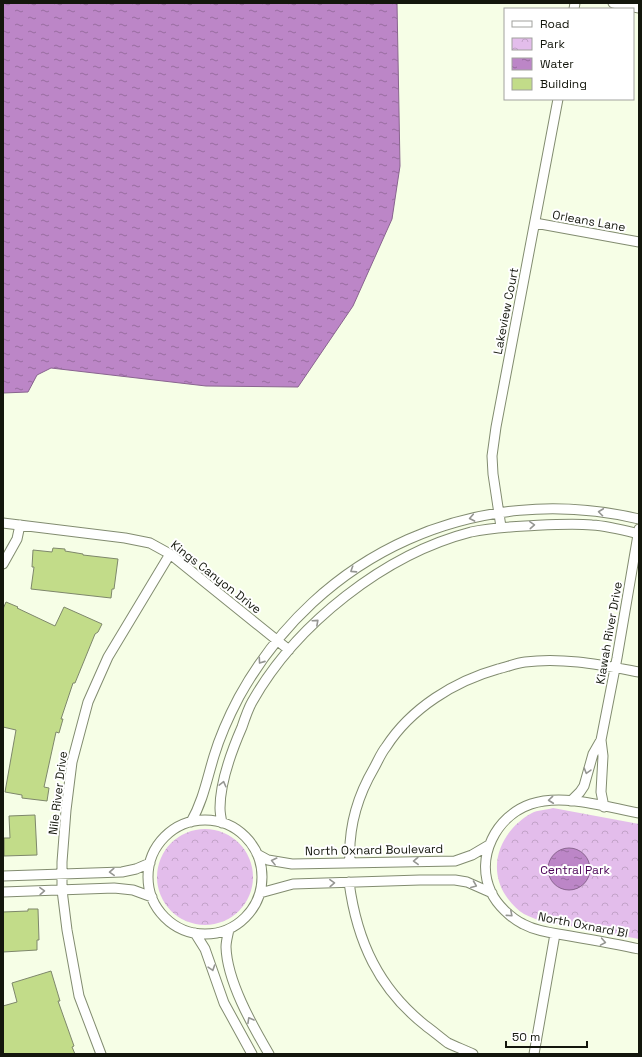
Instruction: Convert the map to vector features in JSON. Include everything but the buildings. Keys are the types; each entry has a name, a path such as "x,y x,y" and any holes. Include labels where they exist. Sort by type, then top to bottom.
{"street":[{"path":"613,3 639,8"},
{"name":"Lakeview Court","path":"501,527 493,474 492,456 558,100"},
{"name":"Orleans Lane","path":"535,223 639,242"},
{"path":"191,822 201,802 215,754 226,724 259,664 276,640 293,622 342,577 373,557 406,540 433,529 464,520 498,513 559,508 624,515 639,519"},
{"name":"Kings Canyon Drive","path":"3,523 125,538 150,543 170,554 289,650"},
{"path":"222,823 220,808 221,793 228,765 252,703 266,679 289,650 305,632 352,590 382,571 433,545 472,532 501,527 562,524 592,525 639,532"},
{"path":"3,564 17,539 20,525"},
{"name":"Kiawah River Drive","path":"604,807 601,792 603,756 601,740 639,532"},
{"name":"Nile River Drive","path":"101,1054 79,996 66,930 62,890 66,810 72,762 88,702 108,657 170,554"},
{"path":"350,863 349,847 352,823 364,786 386,746 403,725 424,706 447,691 481,674 524,662 561,660 639,672"},
{"name":"Kiawah River Drive","path":"571,800 584,786 592,754 601,740"},
{"name":"North Oxnard Bl","path":"639,814 571,800 560,799 531,804 518,810 505,820 496,830 489,845 486,862 492,893 510,915 523,924 534,929 555,934 639,948"},
{"path":"206,820 222,823 241,833 257,854 261,868 262,881 260,893 253,907 243,920 229,929 218,933 195,933 176,926 162,914 152,897 149,885 150,863 155,849 165,836 177,827 191,822 206,820"},
{"name":"North Oxnard Boulevard","path":"257,854 268,860 292,864 455,861 472,855 489,845"},
{"path":"3,876 122,872 136,869 150,863"},
{"path":"260,893 293,884 420,880 455,880 467,882 492,893"},
{"path":"349,882 357,927 376,970 393,994 412,1015 447,1042 474,1054"},
{"path":"3,892 118,888 133,890 152,897"},
{"path":"229,929 226,946 228,965 236,990 247,1014 269,1054"},
{"path":"195,933 205,949 227,1008 252,1054"},
{"path":"534,1054 555,934"}],"green space":[{"name":"Central Park","path":"553,808 639,824 639,939 538,920 521,912 506,896 500,885 497,873 497,861 505,839 521,820 536,811"},
{"path":"205,829 223,833 239,843 249,859 253,877 249,895 239,911 223,921 205,925 187,921 171,911 161,895 157,877 161,859 171,843 187,833"}],"water":[{"path":"3,3 397,3 400,166 392,219 353,306 298,387 206,386 51,368 37,375 28,392 3,393"},
{"path":"569,848 584,854 590,869 584,884 569,890 554,884 548,869 554,854"}]}
